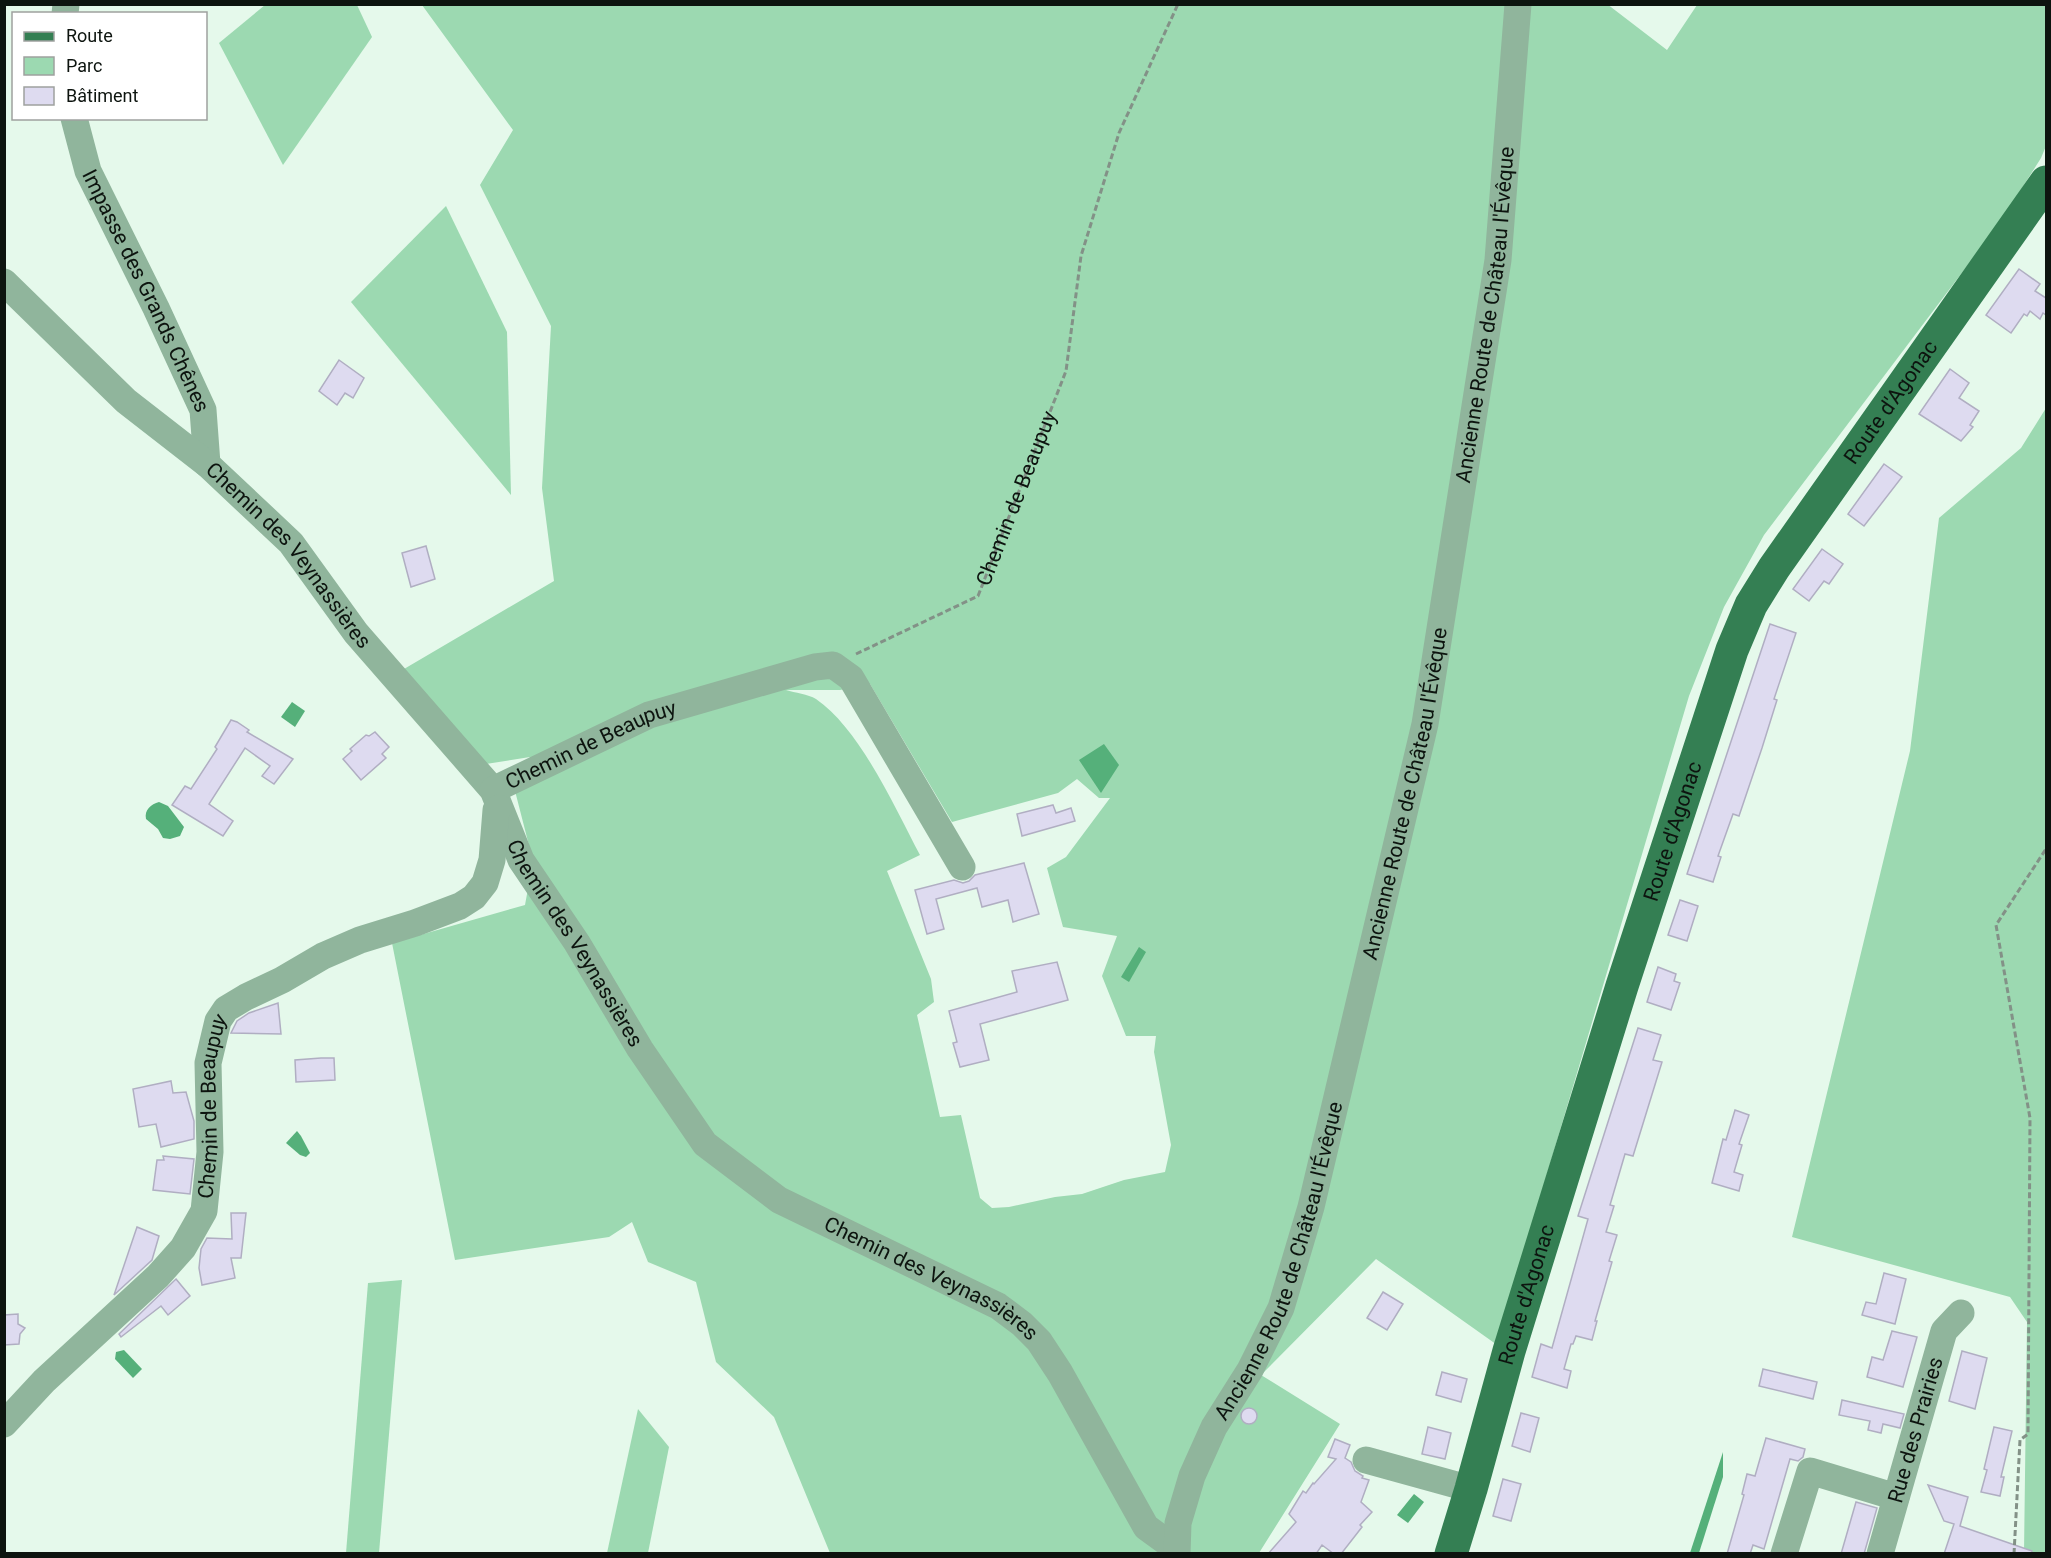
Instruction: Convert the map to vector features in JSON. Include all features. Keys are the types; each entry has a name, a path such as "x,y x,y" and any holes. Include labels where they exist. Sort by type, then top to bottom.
{"main road":[{"name":"Route d'Agonac","path":"1451,1554 1509,1351 1622,986 1732,650 1751,605 1774,568 2046,182"}],"street":[{"name":"Ancienne Route de Château l'Évêque","path":"1177,1549 1178,1523 1192,1476 1214,1427 1250,1370 1281,1308 1311,1207 1425,724 1498,260 1518,4"},
{"name":"Impasse des Grands Chênes","path":"75,120 88,171 156,308 203,410 207,464"},
{"name":"Chemin des Veynassières","path":"4,282 126,401 207,464 291,543 356,633 497,799 521,860 577,943 640,1049 705,1144 779,1200 998,1306 1022,1324 1039,1341 1060,1373 1146,1527 1177,1549"},
{"name":"Chemin de Beaupuy","path":"4,1424 44,1381 158,1276 183,1248 204,1211 210,1152 208,1063 218,1021 226,1009 323,956 360,940 460,906 474,897 485,883 492,860 497,799 649,715 815,667 833,665"},
{"path":"833,665 851,678 962,867"},
{"name":"Rue des Prairies","path":"1880,1554 1944,1331 1961,1313"},
{"path":"1366,1460 1471,1489"},
{"path":"1784,1554 1810,1471 1896,1497"}],"path":[{"name":"Chemin de Beaupuy","path":"833,665 978,596 1066,371 1081,256 1119,133 1178,4"},
{"path":"2014,1554 2020,1440 2028,1434 2030,1118 1996,925 2046,849"}],"green space":[{"path":"1607,4 1667,50 1697,5 2046,5 2046,146 2041,158 2001,221 1764,535 1724,607 1689,696 1531,1228 1500,1347 1376,1259 1261,1375 1340,1424 1259,1553 830,1553 774,1417 716,1362 696,1282 648,1262 632,1222 609,1237 455,1260 392,943 525,905 533,861 514,787 530,757 486,764 404,669 554,581 542,488 551,326 480,185 513,130 422,5","holes":["870,684 952,822 1058,793 1077,779 1099,798 1110,798 1066,857 1047,868 1063,927 1117,936 1102,976 1126,1036 1156,1036 1154,1052 1171,1145 1165,1172 1124,1180 1082,1194 1009,1207 992,1208 980,1198 961,1115 940,1117 917,1015 934,1002 931,979 887,871 920,855 888,793 862,749 847,729 816,699 786,690 840,690"]},
{"path":"265,5 357,5 372,37 283,165 219,43"},
{"path":"446,206 507,332 511,495 351,302"},
{"path":"2046,408 2046,1553 2024,1553 2027,1322 2010,1297 1792,1237 1910,751 1939,518 2021,448"},
{"path":"402,1280 379,1553 346,1553 368,1283"},
{"path":"638,1409 669,1447 648,1553 607,1553"}],"shaded area":[{"path":"292,702 305,711 295,727 281,717"},
{"path":"1104,744 1119,765 1101,793 1079,760"},
{"path":"159,802 168,806 184,827 180,836 170,839 163,838 158,829 146,819 149,808"},
{"path":"1139,947 1146,952 1129,982 1121,977"},
{"path":"297,1131 310,1153 306,1157 300,1155 286,1143"},
{"path":"124,1350 142,1369 133,1378 115,1359 116,1352"},
{"path":"1723,1452 1723,1477 1699,1553 1690,1553"},
{"path":"1414,1494 1424,1502 1408,1523 1397,1515"}],"building":[{"path":"2019,269 2040,284 2035,291 2046,298 2046,315 2043,313 2040,319 2030,311 2027,316 2024,314 2011,333 1986,315"},
{"path":"339,360 364,378 353,398 345,393 337,405 319,391"},
{"path":"1950,369 1969,383 1959,398 1979,411 1970,425 1973,427 1961,441 1919,414"},
{"path":"1884,464 1902,477 1864,526 1848,514"},
{"path":"426,546 435,579 411,587 402,553"},
{"path":"1822,549 1843,564 1829,584 1824,581 1809,601 1793,589"},
{"path":"1770,624 1796,633 1774,699 1777,700 1762,748 1739,816 1733,814 1718,856 1721,857 1713,882 1687,874"},
{"path":"231,720 293,759 274,784 262,776 270,766 245,748 209,804 233,821 223,836 172,805 185,786 191,789 217,749 215,747"},
{"path":"375,732 389,747 382,754 386,758 361,780 343,759 352,751 350,749 366,735 369,736"},
{"path":"1053,805 1056,813 1071,808 1075,821 1022,836 1017,814"},
{"path":"1024,863 1039,914 1013,922 1008,900 982,907 977,888 936,899 944,929 927,934 915,890 954,880 963,883 975,875"},
{"path":"1680,900 1698,906 1687,941 1668,935"},
{"path":"1057,962 1068,1000 980,1024 989,1060 960,1067 953,1043 957,1042 949,1011 1017,992 1012,971"},
{"path":"1658,967 1676,974 1674,981 1680,983 1671,1010 1647,1002"},
{"path":"278,1003 281,1034 231,1033 237,1021 249,1013"},
{"path":"1638,1028 1661,1035 1653,1060 1662,1062 1633,1156 1625,1154 1610,1205 1614,1206 1606,1232 1617,1235 1592,1340 1576,1336 1571,1344 1564,1369 1571,1371 1567,1388 1532,1377 1541,1344 1552,1348 1588,1219 1578,1216"},
{"path":"334,1058 335,1080 296,1082 295,1060"},
{"path":"171,1081 173,1093 186,1092 194,1121 194,1139 161,1147 156,1124 139,1127 133,1089"},
{"path":"1735,1110 1749,1115 1739,1144 1742,1145 1734,1172 1743,1175 1739,1191 1712,1183 1723,1139 1726,1140"},
{"path":"163,1156 194,1159 190,1194 153,1190 157,1160 164,1160"},
{"path":"231,1213 246,1213 241,1258 231,1258 235,1278 202,1285 199,1268 201,1249 207,1238 232,1239"},
{"path":"137,1227 159,1236 152,1260 114,1295"},
{"path":"1884,1273 1906,1279 1895,1324 1862,1315 1866,1302 1876,1304"},
{"path":"176,1279 190,1296 168,1315 161,1306 121,1337 119,1334"},
{"path":"1383,1292 1403,1304 1387,1330 1367,1318"},
{"path":"18,1314 18,1324 25,1328 20,1334 19,1344 4,1345 4,1315"},
{"path":"1892,1331 1917,1337 1903,1387 1867,1377 1872,1357 1883,1360"},
{"path":"1962,1351 1987,1358 1975,1409 1949,1401"},
{"path":"1763,1369 1817,1382 1813,1399 1759,1386"},
{"path":"1442,1372 1467,1379 1461,1402 1436,1395"},
{"path":"1842,1400 1904,1414 1900,1428 1883,1424 1881,1433 1868,1430 1870,1421 1839,1415"},
{"path":"1249,1408 1257,1416 1249,1424 1241,1416"},
{"path":"1521,1413 1539,1418 1530,1452 1512,1446"},
{"path":"1428,1427 1451,1433 1445,1459 1422,1454"},
{"path":"1994,1427 2012,1431 2001,1477 2004,1477 2000,1496 1981,1492"},
{"path":"1766,1438 1805,1449 1803,1457 1798,1461 1790,1459 1764,1549 1753,1545 1750,1554 1727,1554 1744,1495 1742,1494 1747,1474 1755,1476"},
{"path":"1335,1439 1350,1445 1345,1458 1351,1462 1355,1471 1363,1476 1362,1478 1369,1480 1361,1502 1372,1512 1360,1525 1362,1527 1341,1554 1334,1554 1322,1545 1316,1554 1268,1554 1296,1522 1289,1514 1303,1491 1306,1493 1336,1459 1328,1457"},
{"path":"1503,1479 1521,1484 1511,1521 1493,1516"},
{"path":"1928,1485 1968,1497 1960,1526 2032,1551 2031,1554 1944,1554 1954,1524 1944,1521"},
{"path":"1856,1502 1877,1508 1864,1554 1841,1554"}]}
